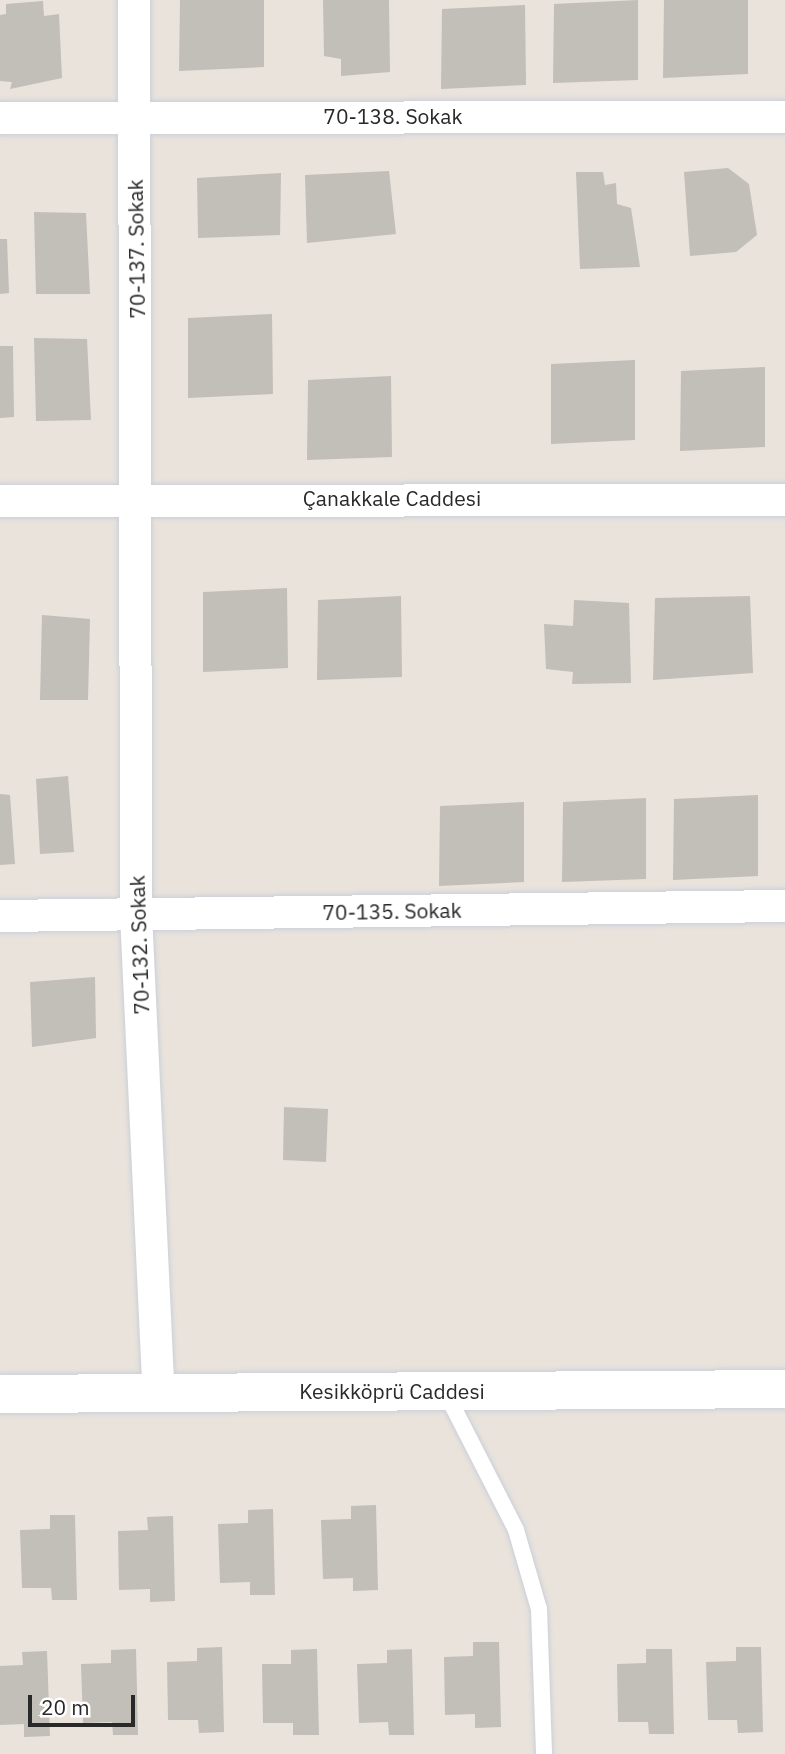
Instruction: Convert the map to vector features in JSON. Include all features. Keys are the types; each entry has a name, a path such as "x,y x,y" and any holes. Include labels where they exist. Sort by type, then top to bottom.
{"street":[{"name":"70-137. Sokak","path":"134,0 138,498"},
{"name":"70-138. Sokak","path":"0,118 785,117"},
{"name":"Çanakkale Caddesi","path":"0,501 138,498 785,500"},
{"name":"70-132. Sokak","path":"138,498 136,914 159,1393"},
{"name":"70-135. Sokak","path":"0,916 785,906"},
{"name":"Kesikköprü Caddesi","path":"0,1394 785,1389"}],"lane":[{"path":"445,1391 516,1530 539,1609 544,1754"}],"building":[{"path":"180,0 264,0 264,67 179,71"},
{"path":"323,0 389,0 390,72 341,76 341,59 324,56"},
{"path":"638,0 638,80 553,83 554,4"},
{"path":"664,0 748,0 748,74 663,78"},
{"path":"43,1 44,16 59,14 62,78 10,89 12,82 0,81 0,15 6,14 6,4"},
{"path":"525,5 526,85 441,89 442,9"},
{"path":"728,168 749,184 757,235 736,252 690,256 684,172"},
{"path":"389,171 396,234 307,243 305,175"},
{"path":"576,172 603,172 605,185 616,183 617,204 631,208 640,267 580,269"},
{"path":"281,173 280,235 198,238 197,178"},
{"path":"34,212 86,213 90,294 36,294"},
{"path":"0,239 7,239 9,293 0,294"},
{"path":"272,314 273,394 188,398 188,318"},
{"path":"34,338 87,339 91,420 36,421"},
{"path":"0,346 13,346 14,417 0,418"},
{"path":"635,360 635,440 551,444 551,364"},
{"path":"765,367 765,447 680,451 681,371"},
{"path":"391,376 392,457 307,460 308,380"},
{"path":"287,588 288,668 203,672 203,592"},
{"path":"401,596 402,677 317,680 318,600"},
{"path":"750,596 753,673 653,680 655,598"},
{"path":"574,600 629,603 631,683 572,684 573,672 546,669 544,624 573,626"},
{"path":"42,615 90,619 88,700 40,700"},
{"path":"68,776 74,852 40,854 36,779"},
{"path":"0,794 10,795 15,864 0,865"},
{"path":"758,795 758,876 673,880 674,799"},
{"path":"646,798 646,879 562,882 563,802"},
{"path":"524,802 524,882 439,886 440,806"},
{"path":"95,977 96,1038 32,1047 30,982"},
{"path":"284,1107 328,1109 326,1162 283,1160"},
{"path":"376,1505 378,1590 353,1591 353,1578 323,1579 321,1520 351,1519 351,1506"},
{"path":"273,1509 275,1595 250,1595 250,1582 220,1583 218,1524 248,1523 248,1510"},
{"path":"50,1515 75,1515 77,1600 52,1600 51,1588 22,1588 20,1530 50,1529"},
{"path":"173,1516 175,1601 150,1602 150,1589 119,1590 118,1531 148,1530 147,1517"},
{"path":"473,1642 499,1642 501,1727 475,1728 475,1714 445,1715 444,1657 473,1656"},
{"path":"222,1647 224,1732 199,1733 198,1720 168,1720 167,1662 197,1661 197,1648"},
{"path":"736,1647 761,1647 763,1732 738,1733 737,1720 708,1720 706,1662 736,1661"},
{"path":"136,1649 138,1735 113,1735 112,1722 83,1723 81,1664 111,1663 111,1650"},
{"path":"317,1649 319,1735 293,1735 293,1723 263,1723 262,1664 291,1664 291,1650"},
{"path":"412,1649 414,1735 389,1735 388,1722 359,1723 357,1664 387,1663 387,1650"},
{"path":"646,1649 672,1649 674,1734 649,1734 648,1722 618,1722 617,1664 646,1663"},
{"path":"47,1651 50,1736 24,1737 24,1724 0,1725 0,1666 23,1665 22,1652"}]}
